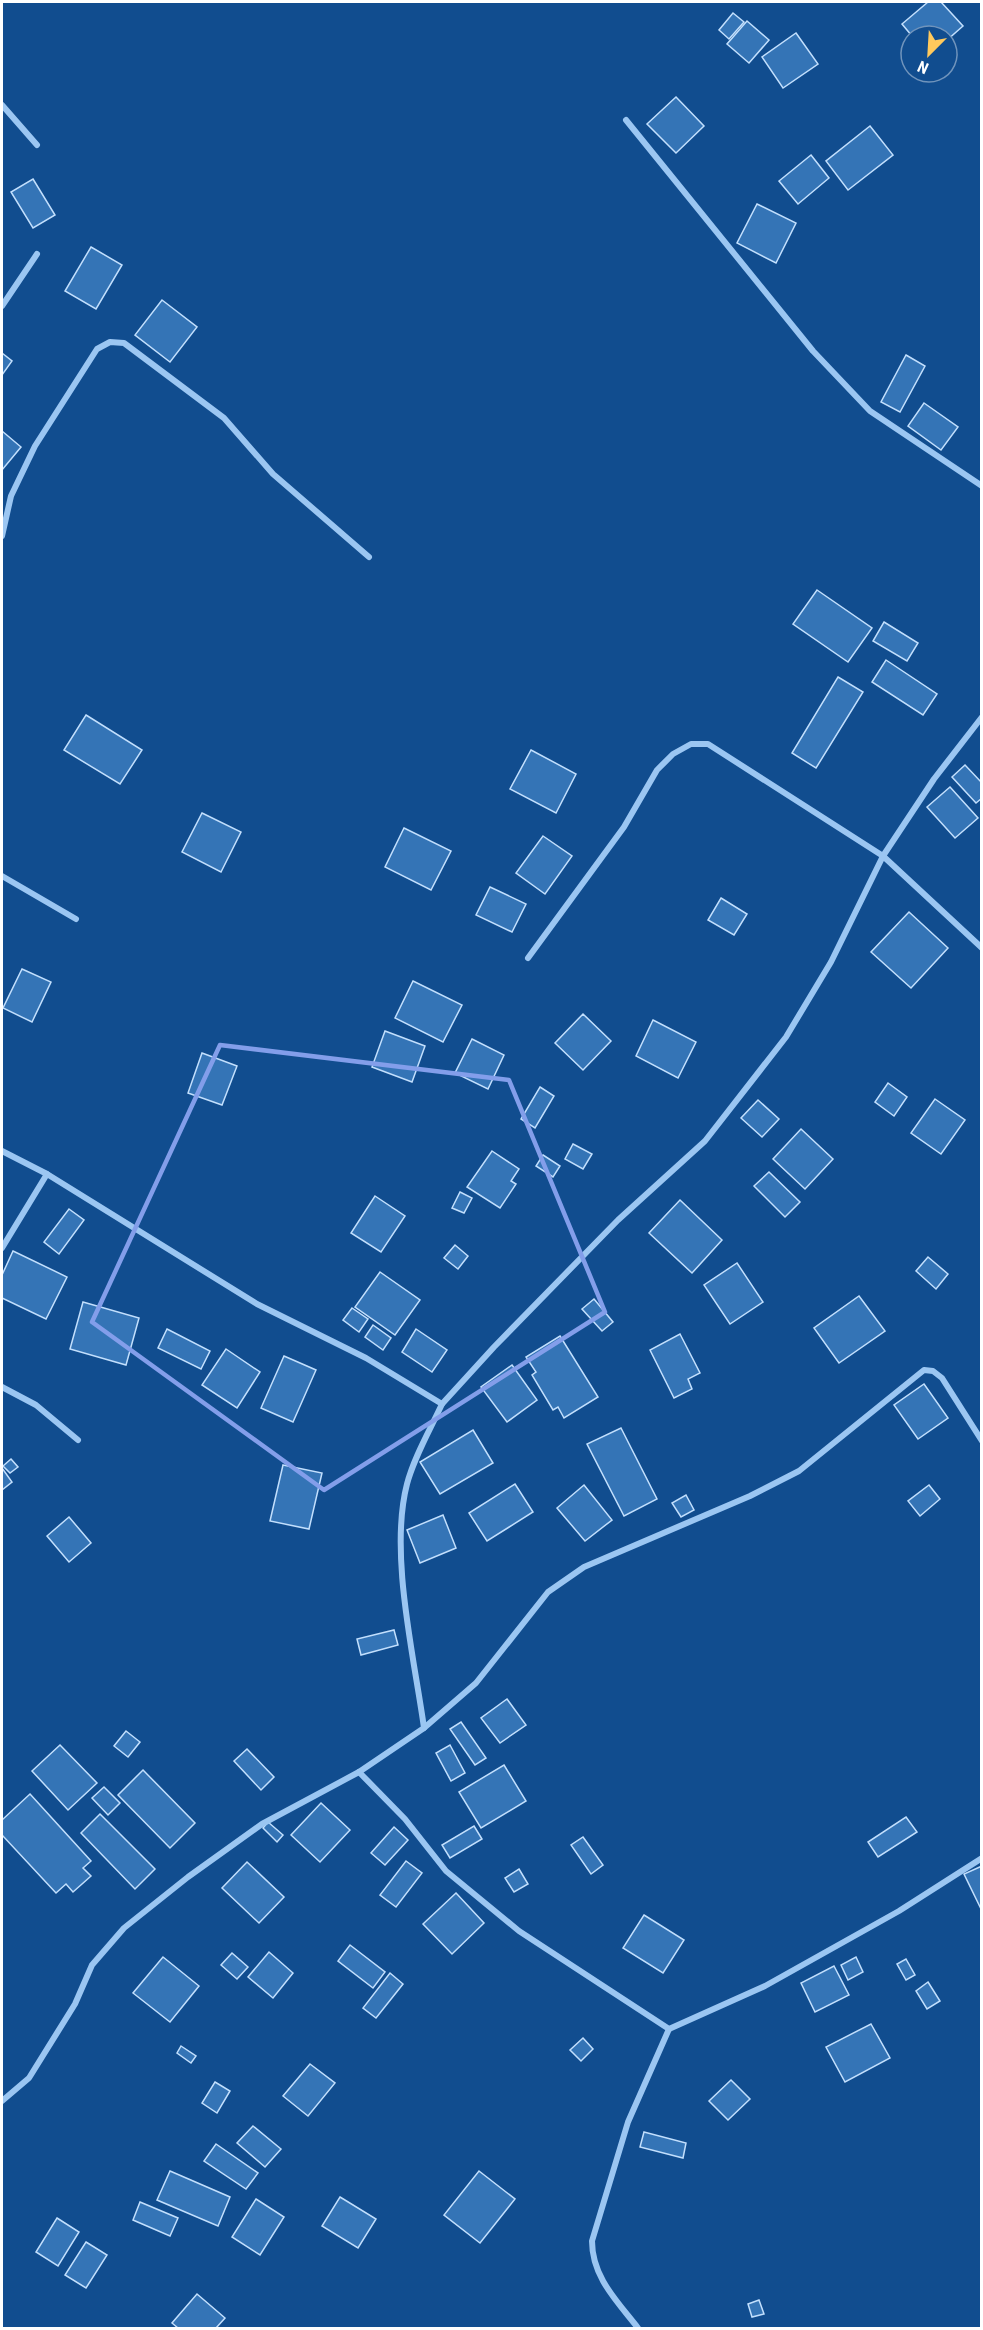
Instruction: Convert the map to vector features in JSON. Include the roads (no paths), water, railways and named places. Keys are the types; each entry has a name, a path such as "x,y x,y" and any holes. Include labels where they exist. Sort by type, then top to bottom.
{"street":[{"path":"2,105 38,145"},
{"path":"626,120 813,351 870,411 981,486"},
{"path":"2,306 38,254"},
{"path":"2,536 11,496 35,446 97,349 110,342 124,343 224,417 273,474 369,557"},
{"path":"424,1728 402,1567 399,1524 407,1482 442,1404 494,1347 618,1220 705,1141 786,1037 831,962 883,856 934,779 981,717"},
{"path":"528,958 624,827 657,770 673,754 691,744 708,744 883,856 981,948"},
{"path":"2,876 76,919"},
{"path":"2,1151 47,1174 257,1304 366,1358 442,1404"},
{"path":"2,1248 47,1174"},
{"path":"2,2101 29,2078 75,2004 92,1965 124,1928 189,1876 262,1824 359,1772 424,1728 476,1683 548,1592 584,1567 750,1496 799,1471 924,1370 933,1371 942,1378 981,1441"},
{"path":"2,1387 36,1405 78,1440"},
{"path":"359,1772 405,1818 446,1871 519,1931 669,2029"},
{"path":"638,2328 598,2275 592,2259 592,2241 628,2122 669,2029 765,1986 898,1911 981,1857"}]}
